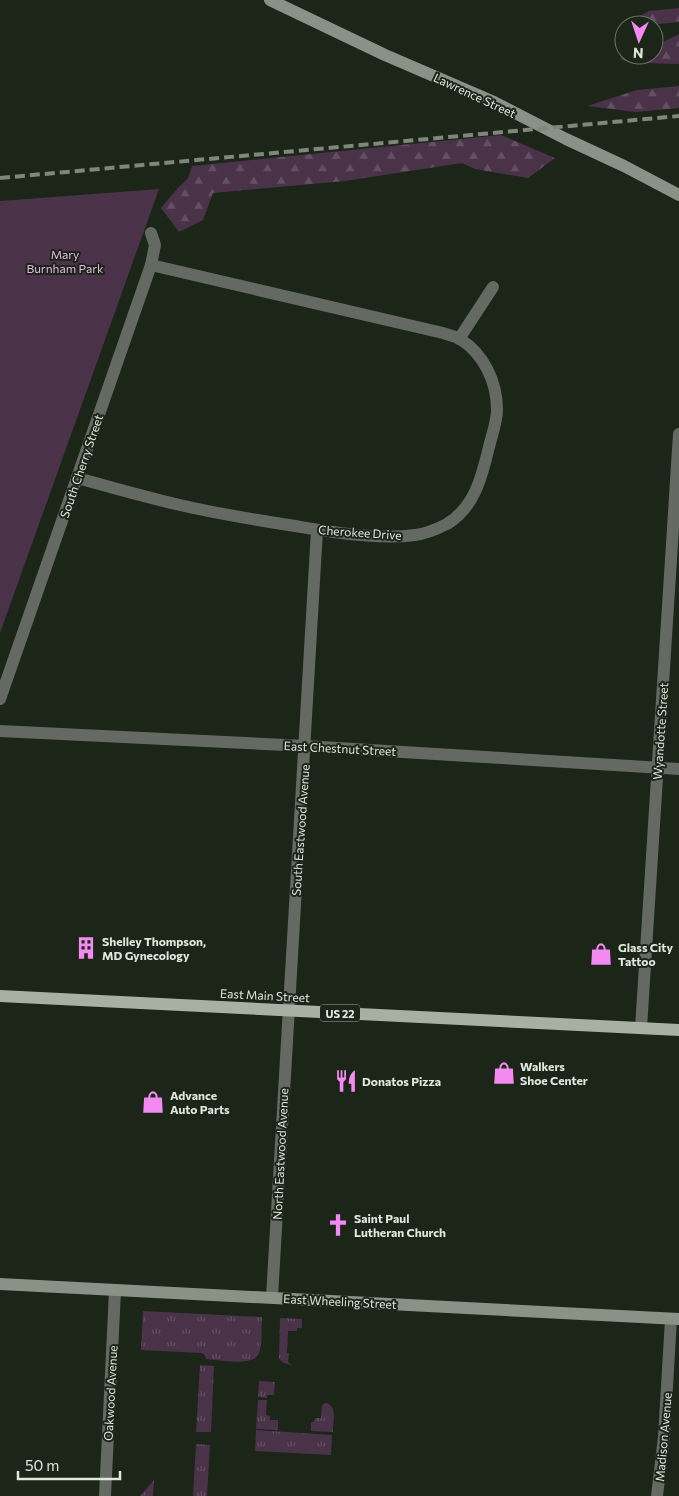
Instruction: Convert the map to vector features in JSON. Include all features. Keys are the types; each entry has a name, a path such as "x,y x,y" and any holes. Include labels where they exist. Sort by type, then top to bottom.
{"main road":[{"name":"East Main Street","path":"0,996 679,1030"}],"street":[{"name":"Lawrence Street","path":"270,0 385,54 490,100 679,195"},
{"name":"South Cherry Street","path":"0,699 151,265 155,245 151,233"},
{"name":"Cherokee Drive","path":"77,478 221,514 317,530 370,535 416,535 433,531 457,516 471,500 481,479 495,426 497,399 492,378 485,365 473,349 459,338 151,265"},
{"path":"459,338 493,287"},
{"name":"Wyandotte Street","path":"640,1028 677,501 679,434"},
{"name":"South Eastwood Avenue","path":"289,1010 317,530"},
{"name":"East Chestnut Street","path":"0,731 305,746 679,769"},
{"name":"North Eastwood Avenue","path":"272,1297 289,1010"},
{"name":"East Wheeling Street","path":"0,1284 675,1319"},
{"name":"Oakwood Avenue","path":"105,1496 116,1290"},
{"name":"Madison Avenue","path":"657,1496 675,1319"}],"green space":[{"path":"679,8 679,22 664,24 664,15 642,15 649,11"},
{"path":"679,34 679,64 664,64 664,42"},
{"path":"679,86 679,108 636,112 587,106 637,90"},
{"path":"501,135 555,158 528,178 475,169 462,163 345,181 213,193 203,220 179,232 161,208 188,178 192,166"},
{"name":"Mary Burnham Park","path":"159,189 0,633 0,201"},
{"path":"143,1311 262,1317 259,1353 250,1360 235,1362 206,1359 205,1355 201,1353 141,1350"},
{"path":"280,1318 302,1319 302,1328 297,1328 297,1331 288,1331 288,1362 293,1366 282,1362 279,1358"},
{"path":"200,1365 214,1366 211,1432 196,1432"},
{"path":"259,1381 275,1382 274,1395 267,1395 267,1398 258,1397"},
{"path":"258,1400 267,1400 266,1415 270,1416 270,1420 278,1420 278,1430 256,1429"},
{"path":"325,1403 329,1404 333,1410 333,1432 311,1431 311,1422 314,1422 315,1418 321,1418 322,1405"},
{"path":"256,1430 332,1435 331,1455 255,1451"},
{"path":"196,1444 210,1445 207,1496 193,1496"},
{"path":"154,1480 153,1496 140,1496"}],"railway":[{"path":"0,178 679,116"}],"place":[{"name":"Shelley Thompson, MD Gynecology","path":"86,948"},
{"name":"Glass City Tattoo","path":"601,954"},
{"name":"Walkers Shoe Center","path":"504,1073"},
{"name":"Donatos Pizza","path":"346,1081"},
{"name":"Advance Auto Parts","path":"153,1102"},
{"name":"Saint Paul Lutheran Church","path":"338,1225"}]}
